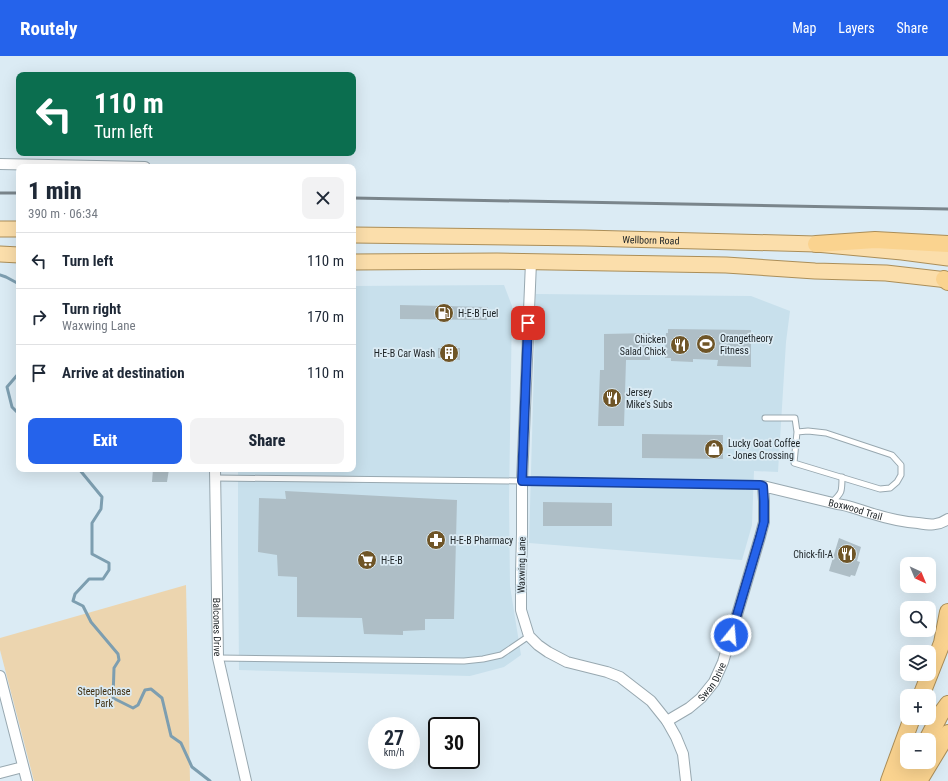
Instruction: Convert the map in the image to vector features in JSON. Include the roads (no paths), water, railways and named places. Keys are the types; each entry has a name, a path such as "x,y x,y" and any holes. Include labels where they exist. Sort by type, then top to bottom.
{"highway":[{"path":"816,244 875,240 948,244"},
{"path":"924,689 942,642 948,612"},
{"path":"931,733 940,715 948,704"},
{"path":"889,781 909,725"},
{"path":"919,781 948,733"},
{"path":"904,781 910,769"}],"main road":[{"path":"0,229 16,229"},
{"name":"Wellborn Road","path":"356,235 585,238 816,244 948,258"},
{"path":"0,254 16,255"},
{"path":"356,262 531,262 726,265 886,273 947,280"}],"street":[{"path":"0,164 16,164"},
{"name":"Waxwing Lane","path":"529,636 521,610 521,572 522,481 531,262"},
{"name":"Balcones Drive","path":"216,474 218,658 246,781"},
{"name":"Boxwood Trail","path":"763,486 849,506 887,518 907,522 929,525 942,524 948,519"},
{"name":"Swan Drive","path":"667,721 689,708 701,698 714,682 723,662 764,522 763,486"},
{"path":"529,636 548,652 568,662 607,672 620,677 651,701 667,721 676,738 683,754 686,781"},
{"path":"0,676 27,781"},
{"path":"0,773 23,767"}],"lane":[{"path":"764,418 795,418 797,432 794,462 880,489 890,488 897,482 901,475 901,465 892,455 826,433 808,431 797,432"},
{"path":"216,474 763,486"},
{"path":"835,503 842,488 842,477"},
{"path":"218,658 483,659 501,654 529,636"}],"waterway":[{"path":"0,275 16,282"},
{"path":"16,376 7,387 12,407 16,411"},
{"path":"81,472 102,497 101,509 92,523 92,554 109,563 109,570 103,579 89,579 75,594 73,601 83,606 91,622 118,654 119,660 114,668 113,698 133,708 138,705 145,690 151,689 162,698 171,736 181,743 192,767 210,781"}],"railway":[{"path":"0,193 16,193"},
{"path":"356,198 948,209"}],"place":[{"name":"H-E-B Fuel","path":"444,313"},
{"name":"Orangetheory Fitness","path":"706,344"},
{"name":"Chicken Salad Chick","path":"680,345"},
{"name":"H-E-B Car Wash","path":"449,353"},
{"name":"Jersey Mike's Subs","path":"612,398"},
{"name":"Lucky Goat Coffee - Jones Crossing","path":"714,449"},
{"name":"H-E-B Pharmacy","path":"436,540"},
{"name":"Chick-fil-A","path":"847,554"},
{"name":"H-E-B","path":"367,560"}],"park label":[{"name":"Steeplechase Park","path":"104,696"}]}
